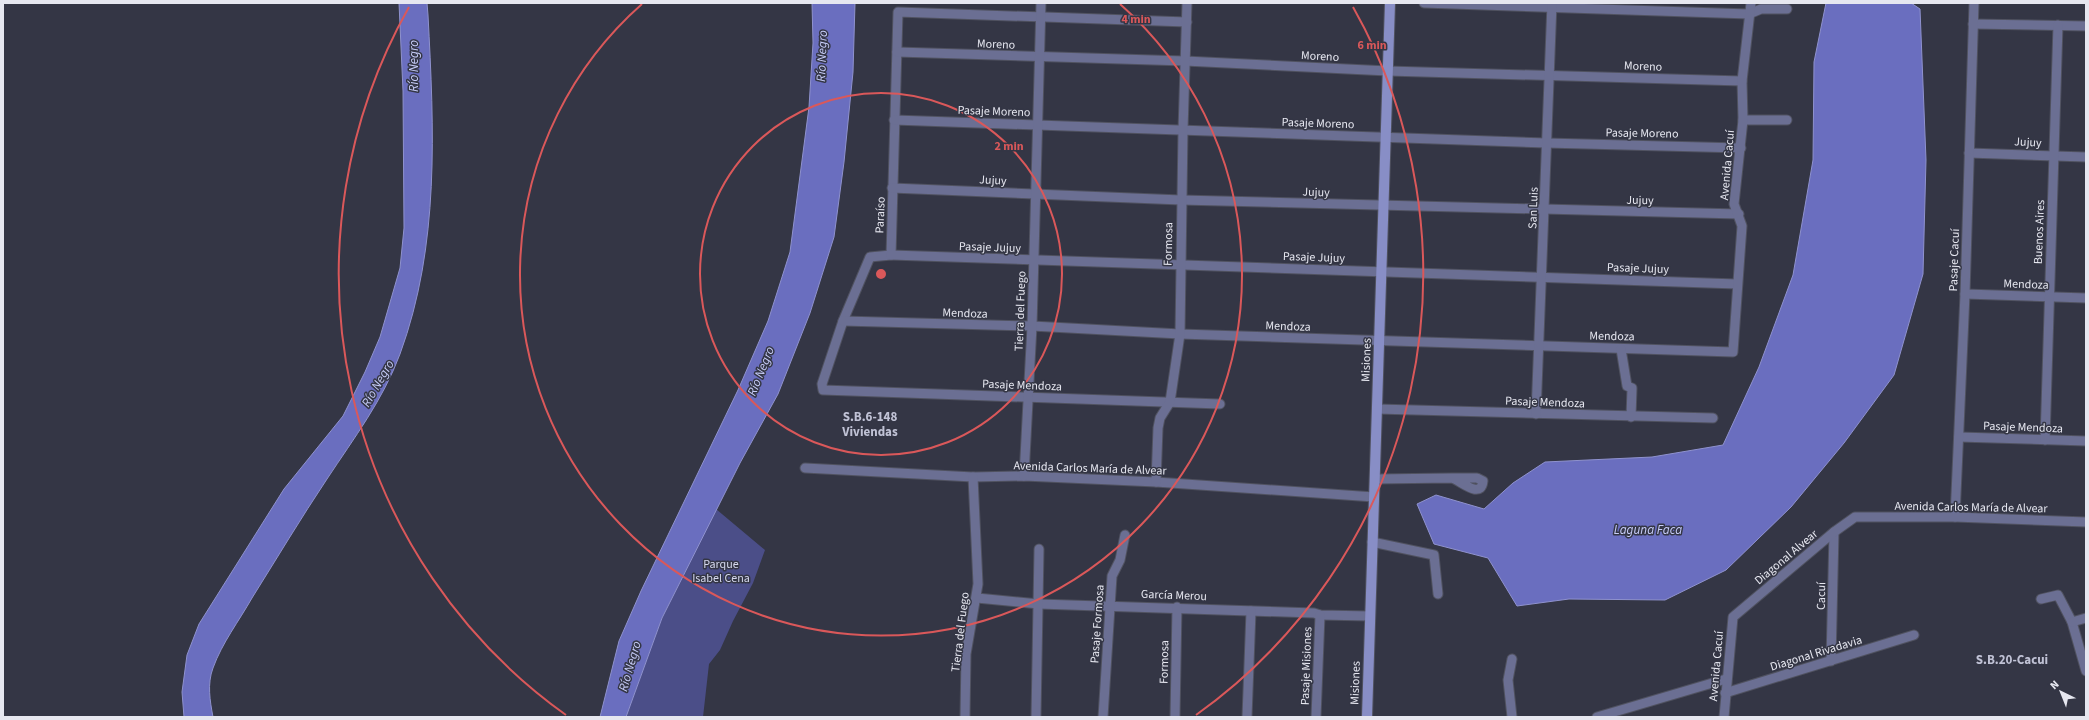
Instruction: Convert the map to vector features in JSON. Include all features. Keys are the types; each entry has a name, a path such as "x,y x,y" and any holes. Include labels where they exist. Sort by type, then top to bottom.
{"street":[{"name":"Tierra del Fuego","path":"1024,476 1027,397 1032,326 1037,125 1042,3"},
{"name":"Formosa","path":"1156,482 1158,428 1160,418 1170,402 1180,334 1181,200 1187,3"},
{"name":"Misiones","path":"1367,717 1390,3"},
{"path":"1424,3 1552,5 1750,14 1761,9 1787,9"},
{"name":"Avenida Cacuí","path":"1733,352 1742,226 1739,214 1734,204 1744,120 1742,81 1751,3"},
{"name":"Pasaje Cacuí","path":"1955,517 1965,294 1974,3"},
{"name":"San Luis","path":"1536,414 1552,5"},
{"name":"Paraíso","path":"891,255 898,12 1041,16"},
{"path":"1041,16 1187,22"},
{"path":"1973,24 2086,26"},
{"name":"Buenos Aires","path":"2045,440 2058,25"},
{"name":"Moreno","path":"897,52 1040,58 1185,61 1388,71 1742,81"},
{"name":"Pasaje Moreno","path":"894,120 1546,143 1741,148"},
{"path":"1744,120 1787,120"},
{"name":"Jujuy","path":"1969,153 2086,157"},
{"name":"Jujuy","path":"892,188 1181,200 1739,214"},
{"path":"843,321 870,257 891,255"},
{"name":"Pasaje Jujuy","path":"891,255 1737,284"},
{"name":"Mendoza","path":"1965,294 2086,298"},
{"name":"Mendoza","path":"843,321 1032,326 1180,334 1733,352"},
{"name":"Pasaje Mendoza","path":"843,321 824,374 822,384 823,390 1220,404"},
{"path":"1621,348 1627,386 1632,388 1631,417"},
{"name":"Pasaje Mendoza","path":"1377,409 1713,418"},
{"name":"Pasaje Mendoza","path":"1959,437 2086,441"},
{"name":"Avenida Carlos María de Alvear","path":"805,468 973,477 1024,476 1156,482 1374,497"},
{"name":"Tierra del Fuego","path":"965,717 966,654 977,598 973,477"},
{"path":"1375,479 1452,478"},
{"name":"Avenida Carlos María de Alvear","path":"1855,517 1955,517 2086,522"},
{"name":"Diagonal Alvear","path":"1733,617 1834,532 1855,517"},
{"name":"Cacuí","path":"1831,661 1834,532"},
{"name":"Pasaje Formosa","path":"1102,717 1112,576 1120,560 1125,535"},
{"path":"1372,542 1434,555 1438,594"},
{"path":"1036,717 1039,548"},
{"path":"2041,599 2058,595 2072,622 2086,671"},
{"name":"García Merou","path":"977,598 1039,604 1177,607 1314,613 1320,615 1370,616"},
{"name":"Formosa","path":"1175,717 1177,607"},
{"path":"1247,717 1251,611"},
{"name":"Pasaje Misiones","path":"1316,717 1320,615"},
{"name":"Avenida Cacuí","path":"1724,717 1726,679 1733,617"},
{"path":"2072,622 2086,618"},
{"name":"Diagonal Rivadavia","path":"1725,694 1914,635"},
{"path":"1512,659 1508,680 1512,717"},
{"path":"1597,717 1726,679"}],"green space":[{"name":"Parque Isabel Cena","path":"716,509 765,550 753,583 720,650 709,664 703,717 626,717 662,618"}],"water":[{"name":"Río Negro","path":"399,3 427,3 432,101 431,186 428,229 422,271 413,313 400,354 377,403 298,523 221,650 213,668 210,680 210,699 213,717 184,717 182,692 187,655 199,624 284,489 343,416 365,372 380,337 400,268 404,228 403,91"},
{"name":"Río Negro","path":"812,3 855,3 853,72 844,162 834,237 810,313 778,394 740,463 662,618 626,717 600,717 619,641 641,591 738,390 768,321 790,252 809,107 813,43"},
{"name":"Laguna Faca","path":"1826,3 1911,3 1920,9 1926,160 1923,274 1894,375 1844,443 1791,507 1726,570 1665,600 1569,599 1517,606 1488,558 1434,544 1417,504 1436,495 1484,509 1513,483 1545,462 1652,457 1723,445 1759,367 1793,275 1813,160 1814,62"}],"district":[{"name":"S.B.6-148 Viviendas","path":"870,424"},
{"name":"S.B.20-Cacui","path":"2012,659"}]}
